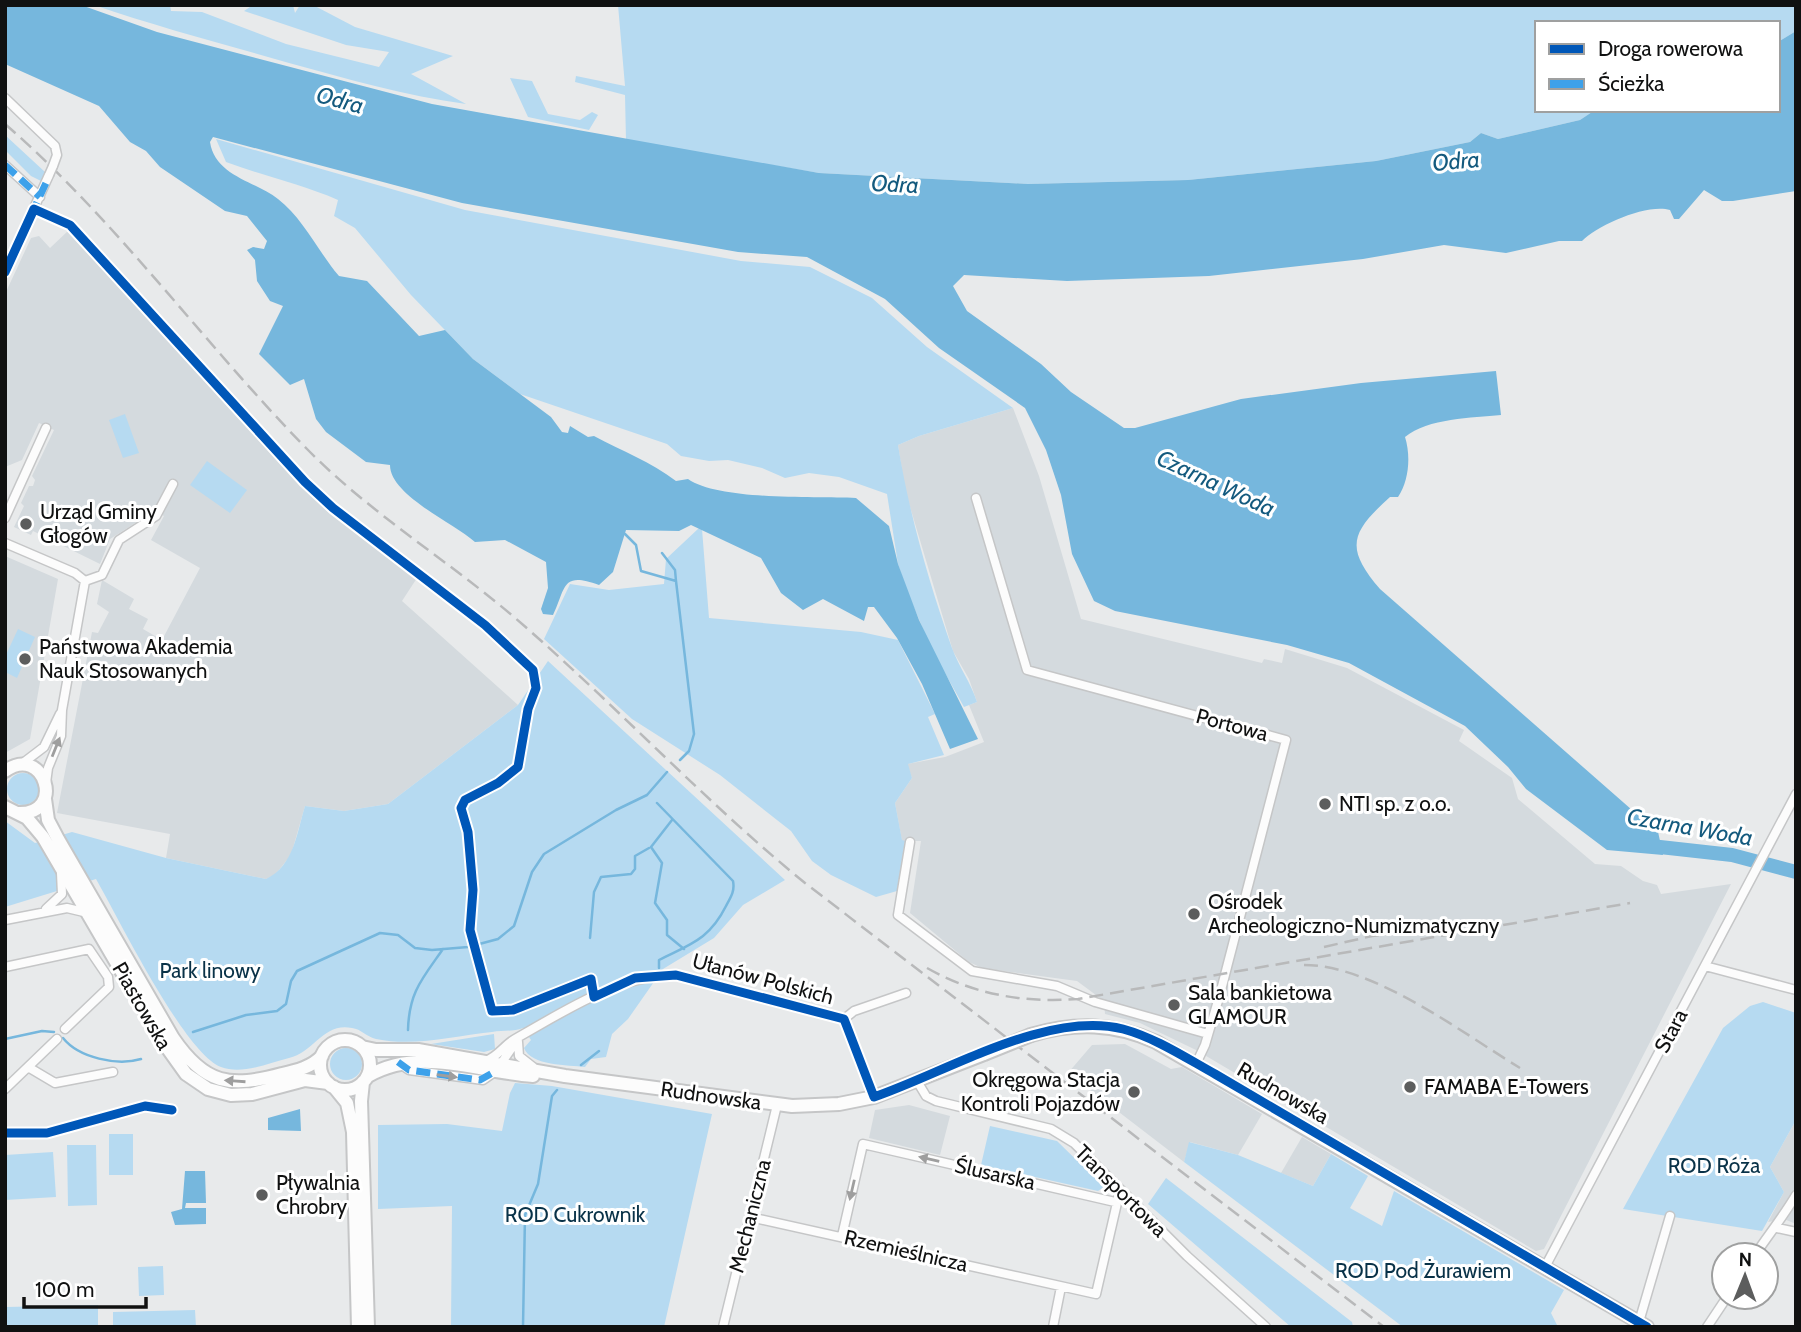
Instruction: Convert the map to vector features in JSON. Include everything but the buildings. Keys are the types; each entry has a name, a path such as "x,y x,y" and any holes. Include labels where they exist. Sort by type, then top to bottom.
{"main road":[{"path":"11,768 35,769 46,784"},
{"name":"Piastowska","path":"46,784 46,812 54,833 173,1038 192,1064 221,1080 250,1082 307,1067 322,1056"},
{"path":"5,807 18,813 34,811 45,799"},
{"name":"Piastowska","path":"18,813 34,824 90,914 175,1061 196,1082 214,1091 231,1095 252,1094 305,1080 331,1085"},
{"name":"Rudnowska","path":"362,1047 376,1050 418,1050 485,1061 499,1067 777,1105 816,1106 874,1097 1031,1035 1068,1026 1105,1026 1140,1034 1196,1064 1643,1324"},
{"path":"358,1327 353,1132 347,1103 321,1070 322,1056 330,1045 342,1040 362,1047 370,1062 361,1101 368,1327"},
{"name":"Rudnowska","path":"365,1079 398,1062 427,1061 535,1069 565,1076"},
{"path":"331,1085 349,1089 365,1079"}],"street":[{"path":"5,98 55,146 58,153 5,272"},
{"path":"5,165 40,197"},
{"path":"5,518 46,428"},
{"path":"85,581 102,575 122,537 156,516 173,484"},
{"name":"Portowa","path":"976,498 1027,670 1286,740 1208,1034 1196,1064"},
{"path":"5,543 76,573 85,581"},
{"path":"46,784 48,768 61,736 62,710 85,581"},
{"path":"11,768 41,751 62,710"},
{"name":"Stara","path":"1545,1267 1796,794"},
{"path":"910,842 898,915 962,965 983,974 1075,991 1095,1002 1208,1034"},
{"path":"30,915 55,903 62,894 56,859"},
{"path":"5,920 67,908 90,914"},
{"path":"5,967 89,949 108,977 109,987 65,1029"},
{"path":"1705,966 1796,990"},
{"name":"Ułanów Polskich","path":"485,1061 522,1036 619,985 649,975 688,976 845,1019"},
{"name":"Ułanów Polskich","path":"845,1019 854,1012 906,993"},
{"name":"Ułanów Polskich","path":"845,1019 874,1097"},
{"path":"522,1036 517,1052 522,1060 535,1069"},
{"name":"Ułanów Polskich","path":"499,1067 522,1036"},
{"path":"5,1089 57,1039"},
{"path":"28,1068 55,1083 113,1072"},
{"name":"Transportowa","path":"917,1081 926,1096 936,1101 1063,1135 1187,1256 1266,1327"},
{"name":"Mechaniczna","path":"723,1327 777,1105"},
{"name":"Ślusarska","path":"842,1236 863,1143 1115,1202"},
{"path":"1115,1202 1120,1190"},
{"path":"1764,1241 1770,1232 1777,1228 1796,1195"},
{"name":"Rzemieślnicza","path":"750,1217 1096,1294 1115,1202"},
{"path":"1643,1324 1670,1216"},
{"path":"1777,1228 1796,1232"},
{"path":"1053,1327 1062,1287"},
{"path":"1707,1327 1718,1311"}],"shaded area":[{"path":"69,230 269,449 337,516 417,578 402,601 518,705 388,804 344,811 305,806 291,855 275,875 266,879 166,858 170,834 57,813 92,632 98,633 109,612 97,604 102,580 134,599 129,609 148,619 143,629 162,640 200,568 151,540 164,516 154,511 110,539 100,564 33,531 31,535 14,527 24,506 21,503 29,486 33,486 35,480 32,476 54,430 39,423 22,460 5,467 5,294 31,238 39,236 50,248"},
{"path":"1013,408 1039,476 1081,619 1262,663 1264,659 1282,663 1285,649 1347,668 1464,730 1459,741 1512,778 1518,799 1595,864 1621,866 1643,881 1657,885 1661,894 1731,884 1544,1249 1536,1251 1196,1050 1140,1023 1105,1014 1104,1001 1077,981 982,968 969,962 910,913 921,841 902,841 895,803 912,778 907,764 945,757 984,742 969,705 977,702 969,679 953,651 905,490 898,445 919,436"},
{"name":"Państwowa Akademia Nauk Stosowanych","path":"5,556 58,579 30,739 5,753"},
{"path":"1125,1044 1171,1069 1182,1067 1262,1114 1238,1155 1190,1142 1184,1162 1068,1073 1092,1045"},
{"path":"909,1105 950,1116 940,1155 869,1138 875,1110"},
{"path":"1796,1120 1796,1224 1784,1219 1768,1222 1784,1192 1770,1167"},
{"path":"1302,1137 1331,1154 1313,1186 1281,1173"}],"green space":[{"path":"94,5 170,5 171,11 202,12 286,44 379,67 389,52 346,45 244,11 253,5 293,5 295,13 300,5 313,5 355,27 453,56 411,74 466,104 355,81"},
{"path":"618,5 1796,5 1796,31 1780,41 1780,21 1535,21 1535,112 1592,112 1580,120 1498,139 1481,133 1470,142 1376,161 1188,180 1028,184 819,173 626,141 625,95 575,82 576,76 625,86"},
{"path":"510,78 532,81 548,114 580,120 592,112 598,115 589,130 528,117"},
{"path":"5,135 45,172 41,181 31,176 5,150"},
{"path":"216,139 465,210 741,261 810,267 872,298 927,347 1013,408 919,436 898,445 920,548 935,598 952,648 977,702 964,707 932,650 898,564 887,494 839,477 809,473 785,478 762,468 728,460 709,461 681,456 667,444 520,394 473,359 411,295 355,228 334,216 338,200 226,162"},
{"path":"125,414 139,453 123,458 109,420"},
{"path":"207,461 247,490 230,513 190,485"},
{"path":"699,528 702,529 709,618 861,632 898,640 935,714 928,717 944,755 908,764 912,778 895,803 902,840 905,841 897,891 876,897 831,875 812,861 791,831 720,775 632,719 544,639 570,584 609,590 664,584 666,559"},
{"path":"18,629 35,637 17,678 5,672 5,657"},
{"name":"Park linowy","path":"548,661 785,880 743,905 714,938 663,969 628,1019 612,1034 606,1057 591,1059 585,1067 551,1064 534,1058 524,1048 531,1040 523,1028 405,1042 376,1039 355,1029 342,1027 326,1033 298,1055 289,1058 246,1069 221,1067 206,1056 189,1037 171,1011 96,879 5,907 5,821 35,843 72,832 166,858 266,879 283,866 289,857 305,806 344,811 388,804 518,705"},
{"path":"23,773 34,778 39,789 34,800 23,805 12,800 7,789 12,778"},
{"name":"ROD Róża","path":"1763,1002 1796,1013 1796,1120 1770,1167 1784,1192 1762,1231 1623,1209 1723,1028 1750,1006"},
{"path":"494,1034 495,1049 484,1052 431,1044"},
{"path":"346,1048 357,1053 362,1064 357,1075 346,1080 335,1075 330,1064 335,1053"},
{"name":"ROD Cukrownik","path":"515,1083 552,1086 712,1114 664,1327 451,1327 452,1206 378,1209 378,1125 447,1124 502,1131 510,1093"},
{"path":"990,1126 1057,1141 1104,1187 1098,1191 981,1165"},
{"path":"109,1134 133,1134 133,1175 109,1175"},
{"name":"ROD Pod Żurawiem","path":"1189,1142 1238,1155 1313,1186 1331,1154 1368,1176 1350,1208 1382,1226 1394,1191 1564,1290 1551,1313 1558,1327 1403,1327 1184,1162"},
{"path":"67,1145 96,1145 97,1205 68,1206"},
{"path":"53,1152 56,1197 5,1200 5,1155"},
{"path":"1166,1178 1352,1322 1353,1327 1291,1327 1148,1204"},
{"path":"163,1266 164,1295 139,1296 138,1267"},
{"path":"98,1305 98,1327 7,1327 6,1307"},
{"path":"195,1310 196,1327 113,1327 113,1312"}],"water":[{"name":"Odra","path":"5,5 81,5 157,32 432,104 819,173 1028,184 1188,180 1376,161 1470,142 1481,133 1498,139 1580,120 1592,112 1780,112 1780,41 1796,31 1796,191 1722,201 1704,190 1679,219 1674,219 1670,210 1649,210 1611,222 1582,241 1559,241 1506,253 1444,245 1363,259 1209,276 1067,281 964,275 953,286 967,311 1041,364 1071,392 1124,428 1135,428 1241,399 1361,383 1496,371 1501,415 1438,422 1405,437 1408,468 1405,484 1398,497 1390,497 1367,521 1360,531 1357,551 1361,562 1380,589 1648,824 1657,827 1663,855 1607,850 1526,789 1508,767 1465,726 1349,663 1287,645 1115,611 1094,601 1072,554 1061,495 1046,450 1025,408 939,348 885,299 807,257 738,252 462,203 213,137 210,142 220,163 287,207 339,276 367,281 419,336 445,330 473,359 551,417 562,432 568,433 570,426 588,437 594,436 646,462 676,481 688,479 703,486 744,494 856,498 889,526 898,564 919,620 978,739 950,749 922,684 897,638 874,607 868,607 864,621 823,599 803,610 781,593 761,558 691,525 679,531 626,530 613,572 599,585 587,581 571,581 563,590 553,615 543,614 541,609 548,588 546,562 505,540 475,542 424,507 400,487 390,465 366,462 326,432 316,419 304,379 290,385 259,354 283,306 270,301 257,281 255,260 247,250 253,247 264,249 267,241 247,216 225,211 160,167 146,151 130,142 99,106 5,64"},
{"path":"300,1109 301,1131 268,1130 268,1118"},
{"path":"185,1171 205,1171 206,1203 186,1203 185,1208 206,1208 206,1224 175,1225 171,1212 182,1209"}],"waterway":[{"path":"625,534 636,545 641,571 676,581 694,734 689,751 680,760"},
{"path":"662,553 675,570 676,581"},
{"path":"193,1032 246,1015 277,1011 286,1004 291,981 297,971 380,933 398,935 415,948 432,950 468,947 498,939 514,926 532,872 544,854 616,810 647,795 667,772"},
{"path":"657,803 733,881 731,897 713,927 698,940 659,960 659,968"},
{"path":"672,820 651,847 662,863 655,903 667,920 667,935 684,949"},
{"name":"Czarna Woda","path":"1642,845 1732,855 1796,872"},
{"path":"590,938 594,892 601,877 631,874 635,869 635,856 649,848"},
{"path":"408,1030 414,996 443,949"},
{"path":"5,1039 42,1031 54,1032"},
{"path":"63,1038 79,1051 99,1059 141,1059"},
{"path":"581,1065 599,1051"},
{"path":"523,1327 525,1215 538,1184 552,1096 557,1090"}],"railway":[{"path":"5,124 85,201 269,409 356,494 514,617 731,819 805,883 1384,1327"},
{"path":"927,968 963,985 1000,995 1038,1000 1078,999 1630,903"},
{"path":"1324,947 1372,936 1417,931"},
{"path":"1304,965 1331,968 1387,988 1520,1068"}],"marked path":[{"path":"5,165 40,197"},
{"path":"31,215 46,183"},
{"path":"398,1062 409,1070 480,1080 496,1071"}],"cycle path":[{"path":"5,272 34,209 70,225 305,482 333,508 485,625 533,670 536,688 528,709 518,767 498,783 465,800 461,808 468,832 473,890 470,930 492,1011 513,1010 591,979 594,997 635,978 676,975 844,1019 874,1097 997,1046 1030,1036 1062,1028 1093,1025 1123,1029 1182,1055 1647,1327"},
{"path":"5,1133 47,1133 145,1106 172,1110"}],"place":[{"name":"Urząd Gminy Głogów","path":"26,524"},
{"name":"Państwowa Akademia Nauk Stosowanych","path":"25,659"},
{"name":"NTI sp. z o.o.","path":"1325,804"},
{"name":"Ośrodek Archeologiczno-Numizmatyczny","path":"1194,914"},
{"name":"Sala bankietowa GLAMOUR","path":"1174,1005"},
{"name":"FAMABA E-Towers","path":"1410,1087"},
{"name":"Okręgowa Stacja Kontroli Pojazdów","path":"1134,1092"},
{"name":"Pływalnia Chrobry","path":"262,1195"}]}
